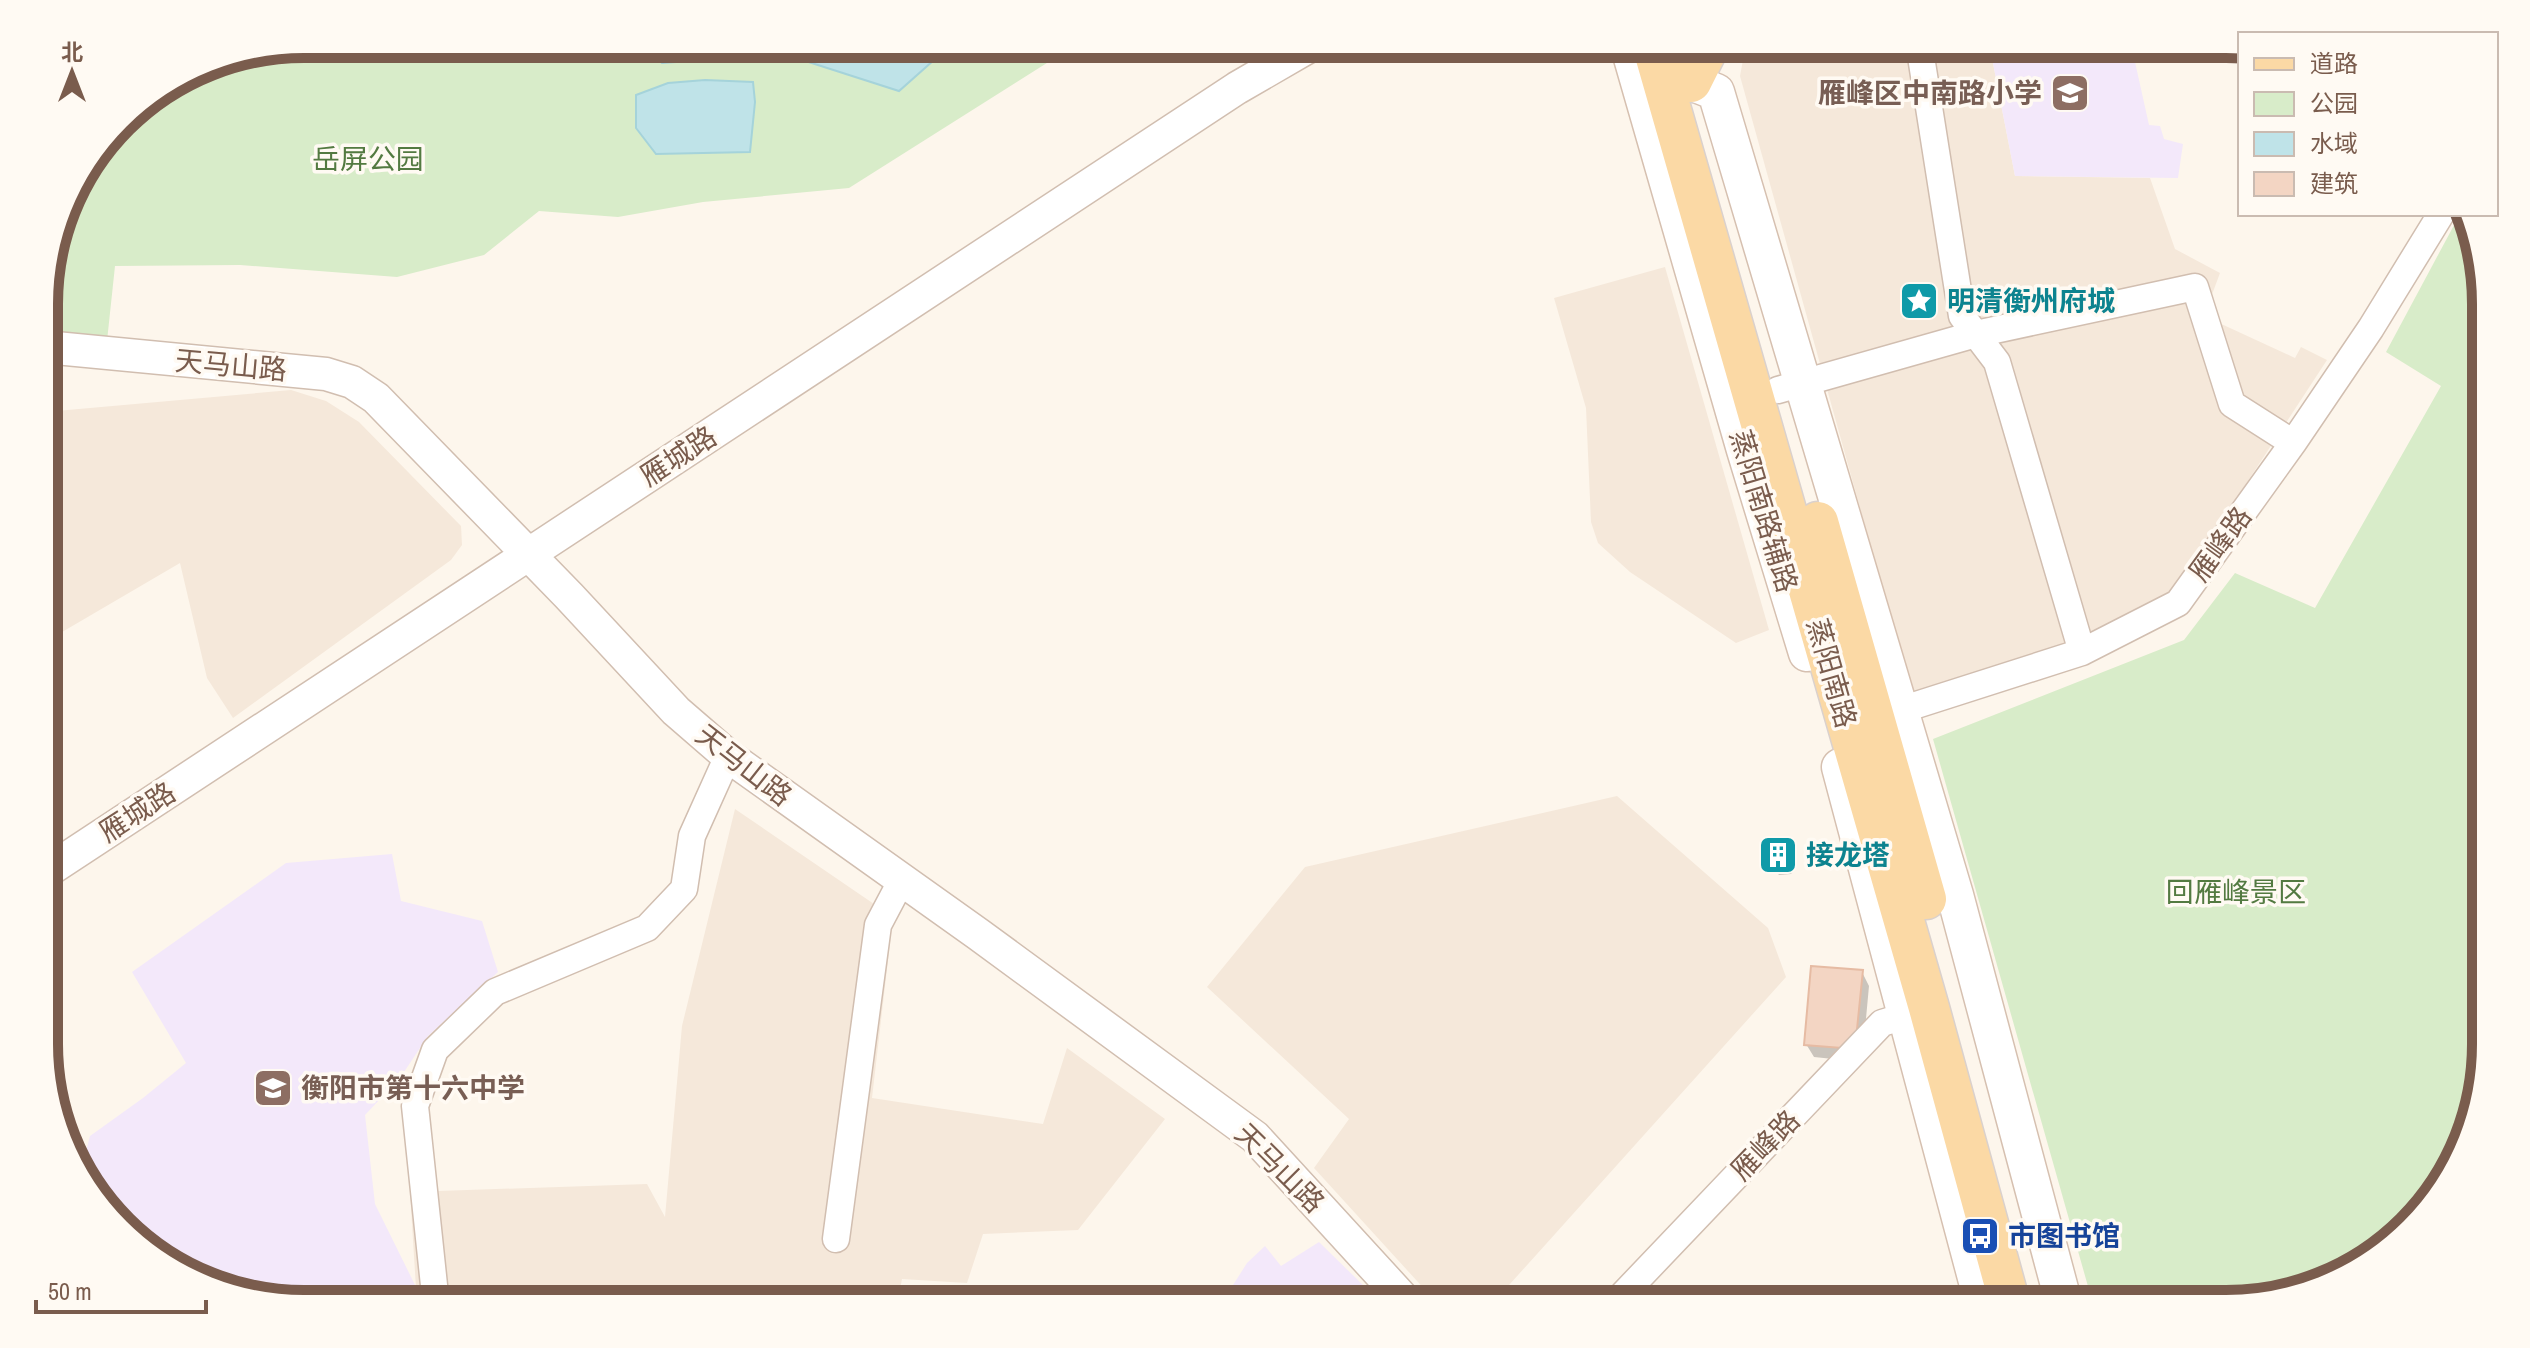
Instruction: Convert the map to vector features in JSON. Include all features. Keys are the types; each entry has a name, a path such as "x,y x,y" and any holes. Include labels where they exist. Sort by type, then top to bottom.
{"main road":[{"name":"蒸阳南路辅路","path":"1632,58 1745,450 1917,1012 1980,1289"},
{"name":"蒸阳南路","path":"1656,58 1917,1012 2005,1289"},
{"name":"蒸阳南路","path":"1684,58 1791,386 1888,714 2033,1289"},
{"path":"1691,82 1703,58"},
{"path":"1888,714 1955,895 2060,1289"}],"street":[{"name":"雁城路","path":"58,848 1237,88 1288,58"},
{"path":"1921,58 1962,316 1997,362 2082,652"},
{"name":"雁城路","path":"58,864 1201,92 1255,59"},
{"name":"雁峰路","path":"1888,714 2082,652 2178,603 2371,328 2440,216"},
{"path":"1791,386 1976,334 2195,287 2232,404 2293,443"},
{"name":"天马山路","path":"59,348 326,374 352,382 376,398 517,553"},
{"name":"天马山路","path":"59,362 326,387 347,394 371,410 725,762 1250,1144 1383,1289"},
{"name":"天马山路","path":"725,762 966,925 1255,1137 1395,1289"},
{"path":"435,1290 415,1106 435,1050 495,992 647,928 684,889 692,836 725,762"},
{"path":"836,1239 878,925 897,889"},
{"name":"雁峰路","path":"1628,1289 1882,1023 1917,1012"}],"shaded area":[{"path":"1743,58 1940,58 1941,61 1992,58 2015,176 2150,178 2175,249 2220,273 2204,316 2295,358 2301,347 2327,360 2172,597 2063,655 1914,702 1740,76"},
{"name":"雁峰区中南路小学","path":"1992,58 2134,58 2149,125 2160,126 2164,139 2183,144 2178,178 2015,176"},
{"path":"1665,267 1769,630 1736,643 1630,572 1598,543 1591,522 1586,408 1554,298"},
{"path":"291,390 326,401 359,422 461,526 462,545 451,560 233,718 207,678 180,563 59,634 59,411"},
{"path":"1617,796 1768,928 1786,977 1505,1289 1425,1289 1314,1168 1349,1119 1207,987 1305,867"},
{"path":"735,809 893,917 872,1098 1043,1124 1067,1048 1165,1119 1078,1230 983,1234 967,1283 902,1279 900,1290 416,1290 410,1192 647,1184 665,1217 682,1026"},
{"name":"衡阳市第十六中学","path":"392,854 401,901 482,921 498,972 428,1036 400,1078 365,1115 375,1204 415,1290 272,1288 241,1282 195,1265 142,1229 119,1206 85,1155 90,1136 186,1063 132,972 286,863"},
{"path":"1319,1242 1367,1289 1230,1290 1247,1263 1265,1246 1281,1266"}],"green space":[{"name":"岳屏公园","path":"288,59 1054,59 849,188 703,202 618,217 539,211 484,255 397,277 240,265 115,266 107,341 59,333 60,272 66,241 83,195 109,154 142,119 181,91 241,66"},
{"name":"回雁峰景区","path":"2457,220 2470,272 2472,304 2472,1044 2470,1076 2459,1123 2447,1153 2411,1206 2388,1229 2335,1265 2274,1285 2242,1289 2089,1289 1933,739 2184,640 2235,573 2315,608 2441,386 2386,352"}],"water":[{"path":"658,59 723,59 662,63"},
{"path":"798,59 935,59 899,91"},
{"path":"705,80 753,82 755,102 750,152 656,154 636,128 636,95 668,83"}],"building":[{"name":"接龙塔","path":"1778,838 1784,839 1792,847 1792,859 1784,867 1778,868 1772,867 1764,859 1763,853 1764,847 1772,839"},
{"path":"1811,966 1863,970 1855,1049 1804,1045"}],"place":[{"name":"雁峰区中南路小学","path":"2070,93"},
{"name":"明清衡州府城","path":"1919,301"},
{"name":"接龙塔","path":"1778,855"},
{"name":"衡阳市第十六中学","path":"273,1088"},
{"name":"市图书馆","path":"1980,1236"}]}
